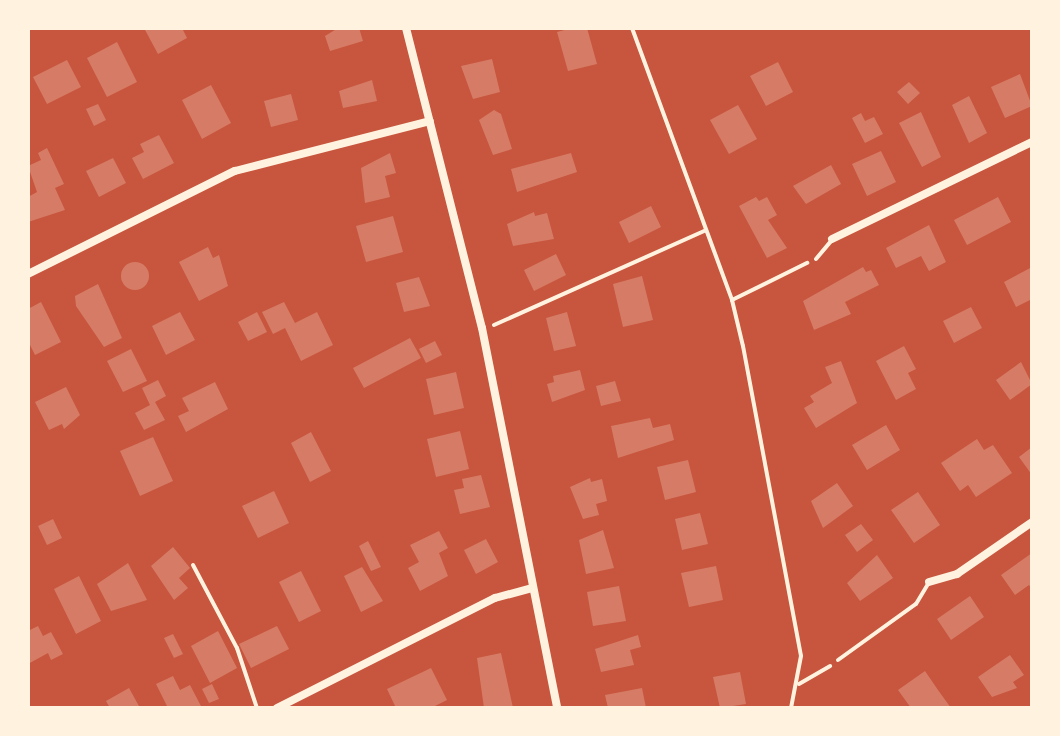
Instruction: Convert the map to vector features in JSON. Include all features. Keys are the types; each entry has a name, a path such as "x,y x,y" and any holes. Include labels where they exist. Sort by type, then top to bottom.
{"street":[{"path":"406,28 482,328 557,708"},
{"path":"28,274 235,171 430,121"},
{"path":"832,239 1032,142"},
{"path":"929,582 957,574 1032,522"},
{"path":"277,708 495,598 533,588"}],"lane":[{"path":"816,259 832,239"},
{"path":"193,565 237,648 257,708"},
{"path":"838,660 916,604 929,582"}],"path":[{"path":"632,28 732,300 801,656 791,708"},
{"path":"482,328 706,230"},
{"path":"732,300 816,259"},
{"path":"798,684 838,660"}],"building":[{"path":"144,28 182,28 187,38 158,54"},
{"path":"338,28 359,28 363,41 330,51 325,36"},
{"path":"587,28 597,64 568,71 557,32"},
{"path":"117,42 137,82 107,97 87,58"},
{"path":"492,59 500,92 473,99 461,66"},
{"path":"67,60 81,87 47,104 33,77"},
{"path":"778,62 793,92 766,106 750,76"},
{"path":"1020,74 1032,106 1005,118 991,87"},
{"path":"372,80 377,101 343,108 339,91"},
{"path":"909,82 920,93 908,104 897,92"},
{"path":"211,85 231,123 202,139 182,100"},
{"path":"291,94 298,120 271,127 264,101"},
{"path":"969,96 987,133 969,143 952,105"},
{"path":"98,104 106,120 94,126 86,109"},
{"path":"738,105 757,139 729,154 710,120"},
{"path":"494,110 501,114 512,149 493,155 479,120"},
{"path":"921,112 941,157 922,167 899,123"},
{"path":"861,113 865,121 874,117 883,134 865,143 852,118"},
{"path":"159,135 174,163 143,179 132,158 144,152 140,144"},
{"path":"47,148 64,184 55,188 65,210 28,222 28,197 37,192 28,166 41,160 38,153"},
{"path":"881,151 896,182 867,196 852,164"},
{"path":"390,153 396,173 385,176 390,197 365,203 361,168"},
{"path":"571,153 577,172 517,192 511,169"},
{"path":"113,158 126,183 99,197 86,171"},
{"path":"831,165 841,184 806,204 793,186"},
{"path":"756,197 759,201 767,197 777,215 768,220 787,248 767,258 739,206"},
{"path":"998,197 1011,222 967,245 954,220"},
{"path":"651,206 661,227 629,243 619,222"},
{"path":"534,212 535,216 547,213 554,239 513,246 507,224"},
{"path":"393,216 403,252 366,262 356,226"},
{"path":"929,225 946,262 929,271 921,256 896,268 886,248"},
{"path":"208,247 213,258 219,255 228,286 199,301 179,262"},
{"path":"556,254 566,275 534,291 524,270"},
{"path":"135,262 145,266 149,276 145,286 135,290 125,286 121,276 125,266"},
{"path":"863,267 866,272 871,270 879,285 845,302 851,314 814,330 803,301"},
{"path":"1032,267 1032,299 1016,307 1004,282"},
{"path":"642,276 653,320 623,327 613,284"},
{"path":"419,277 430,306 404,312 396,283"},
{"path":"98,284 122,338 104,347 76,306 75,296"},
{"path":"41,302 61,342 35,355 28,341 28,309"},
{"path":"284,302 295,323 317,312 333,345 301,361 285,328 273,334 262,312"},
{"path":"971,307 982,328 954,343 943,321"},
{"path":"180,312 195,340 166,355 152,326"},
{"path":"257,312 267,332 248,341 238,322"},
{"path":"567,312 576,346 554,351 546,318"},
{"path":"410,338 421,358 364,388 353,368"},
{"path":"435,341 442,355 426,363 419,349"},
{"path":"904,346 916,369 908,373 916,389 896,400 876,361"},
{"path":"131,349 147,381 123,392 107,361"},
{"path":"841,361 857,403 816,428 804,408 814,402 810,396 832,383 825,367"},
{"path":"1021,362 1032,384 1010,400 996,380"},
{"path":"580,370 585,390 552,402 547,384 554,382 553,376"},
{"path":"456,372 464,408 434,415 426,379"},
{"path":"158,380 166,396 155,402 165,420 144,430 135,413 150,405 142,388"},
{"path":"615,381 621,401 601,406 596,386"},
{"path":"215,382 228,409 186,432 178,416 189,411 182,398"},
{"path":"66,387 80,415 64,429 62,424 49,430 35,402"},
{"path":"650,418 653,428 670,424 674,440 618,458 611,426"},
{"path":"886,425 900,450 867,470 852,445"},
{"path":"460,431 469,469 436,477 427,439"},
{"path":"311,432 331,471 310,482 291,443"},
{"path":"153,437 173,481 140,496 120,451"},
{"path":"977,439 984,450 993,445 1012,473 976,497 968,485 960,491 941,463"},
{"path":"1032,447 1032,475 1019,457"},
{"path":"688,460 696,492 665,500 657,467"},
{"path":"481,475 490,507 460,514 454,490 464,488 462,479"},
{"path":"590,478 591,482 602,479 607,501 596,504 599,515 583,519 570,487"},
{"path":"837,483 853,506 823,528 811,501"},
{"path":"274,491 289,523 258,538 242,506"},
{"path":"918,492 940,525 914,543 891,510"},
{"path":"700,513 708,544 682,550 675,519"},
{"path":"53,519 62,538 47,545 38,526"},
{"path":"861,524 873,540 857,552 845,535"},
{"path":"603,530 614,568 586,574 579,540"},
{"path":"439,531 448,548 439,553 448,576 420,591 408,568 419,562 410,545"},
{"path":"486,539 498,562 476,574 464,550"},
{"path":"368,541 381,567 371,571 359,546"},
{"path":"173,547 190,568 179,578 188,588 174,600 151,566"},
{"path":"1032,553 1032,589 1029,585 1015,595 1001,575"},
{"path":"877,555 893,578 860,601 847,583"},
{"path":"128,563 147,600 111,611 97,584"},
{"path":"716,566 723,600 689,607 681,573"},
{"path":"362,567 383,601 361,612 344,576"},
{"path":"301,571 321,611 299,622 279,582"},
{"path":"79,576 101,621 76,634 54,589"},
{"path":"619,586 626,621 593,626 587,592"},
{"path":"970,596 984,617 951,640 937,619"},
{"path":"38,626 43,636 51,632 63,654 51,660 48,653 28,664 28,631"},
{"path":"277,626 289,649 251,668 239,644"},
{"path":"218,631 237,668 210,683 191,646"},
{"path":"173,634 183,654 174,658 164,638"},
{"path":"638,635 641,647 630,650 634,665 601,672 595,649"},
{"path":"501,653 513,708 484,708 477,658"},
{"path":"1010,655 1024,675 1013,682 1017,688 992,697 978,677"},
{"path":"431,668 447,700 431,708 396,708 387,689"},
{"path":"925,671 951,708 911,708 898,690"},
{"path":"740,672 746,704 720,708 713,677"},
{"path":"173,676 180,690 190,685 202,708 168,708 156,684"},
{"path":"212,684 219,699 209,703 202,689"},
{"path":"129,688 140,708 110,708 106,701"},
{"path":"642,688 646,708 608,708 605,695"}]}
